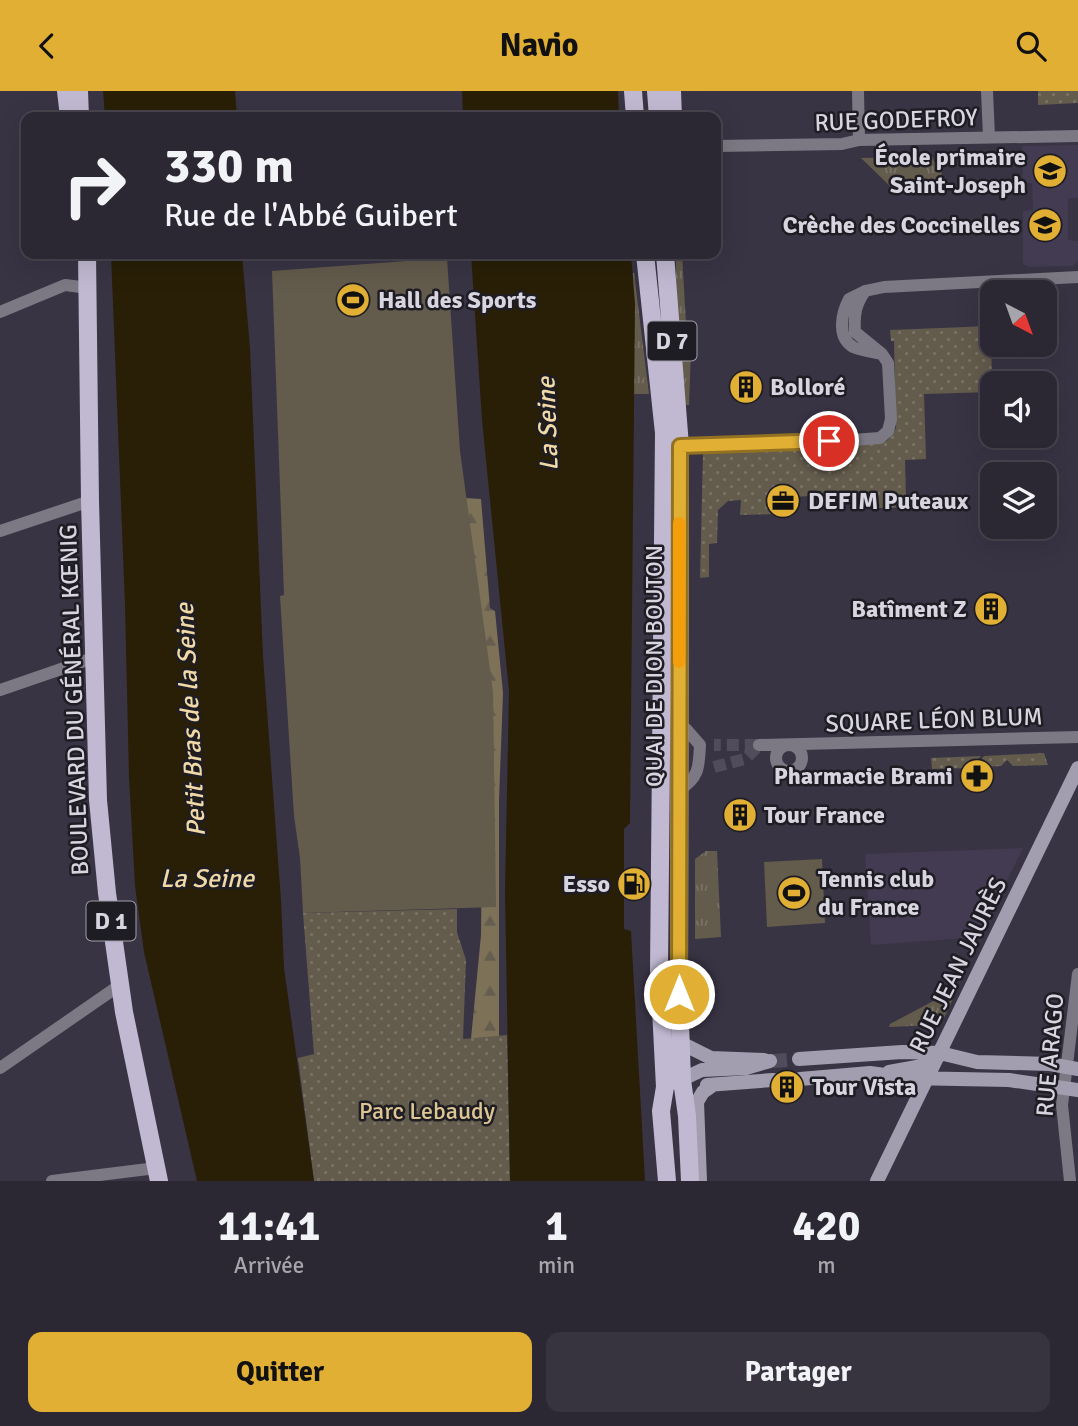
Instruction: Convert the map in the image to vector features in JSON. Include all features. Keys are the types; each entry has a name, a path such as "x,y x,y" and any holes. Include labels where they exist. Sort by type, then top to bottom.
{"main road":[{"path":"625,91 627,112"},
{"path":"633,91 635,112"},
{"path":"639,91 646,97 655,91 657,112"},
{"path":"672,91 673,112"},
{"path":"71,112 77,92"},
{"path":"77,92 79,112"},
{"name":"BOULEVARD DU GÉNÉRAL KŒNIG","path":"87,259 93,658 98,800 120,985 157,1175"},
{"name":"QUAI DE DION BOUTON","path":"646,259 664,433 659,970 673,1084 687,1116 690,1181"},
{"name":"QUAI DE DION BOUTON","path":"665,259 680,446 678,725 681,1043 673,1084 661,1111 667,1181"},
{"path":"667,276 673,259"},
{"name":"RUE JEAN JAURÈS","path":"877,1181 1078,768"},
{"path":"673,1084 702,1070 746,1067 771,1061 711,1058 681,1043"},
{"path":"800,1079 883,1074 928,1065 940,1052"},
{"path":"799,1059 940,1052 977,1062 1072,1067"},
{"path":"820,1058 820,1077"},
{"path":"928,1079 936,1071 947,1067 1006,1070 1035,1063"},
{"path":"883,1074 907,1078 1002,1080 1071,1089"},
{"path":"673,1084 713,1085 774,1080"},
{"path":"700,1181 696,1102 713,1085"}],"street":[{"path":"858,91 859,140"},
{"path":"987,91 989,137"},
{"name":"RUE GODEFROY","path":"721,146 1078,136"},
{"path":"664,433 680,446 880,439 888,431 891,419 888,363 882,354 854,347 846,341 842,330 842,316 849,299 884,286 1078,278"},
{"path":"0,311 65,285 89,288"},
{"path":"0,531 90,501"},
{"path":"0,690 93,658"},
{"path":"678,725 686,729 700,745 699,769 689,783 679,790"},
{"name":"SQUARE LÉON BLUM","path":"759,745 1078,737"},
{"path":"700,745 714,745"},
{"path":"699,769 714,767"},
{"name":"RUE ARAGO","path":"1070,1181 1062,1108 1071,1089 1078,974"},
{"path":"0,1068 120,985"},
{"path":"52,1181 157,1175"}],"shaded area":[{"path":"1078,145 1078,198 1068,198 1068,240 1078,241 1078,261 1073,266 1029,267 1023,264 1023,211 1033,210 1032,183 1023,183 1022,146"},
{"path":"1023,848 979,937 871,945 865,854"}],"green space":[{"path":"1038,91 1078,91 1078,103 1038,105"},
{"path":"933,157 934,162 941,161 942,186 892,188 861,158"},
{"path":"447,259 460,451 493,692 496,907 303,913 280,596 284,595 272,271"},
{"path":"676,259 682,259 687,340 691,350 689,405 685,405 676,300"},
{"path":"634,273 649,394 634,394"},
{"path":"980,326 980,357 991,357 992,371 980,371 980,392 924,394 926,459 905,460 906,499 912,499 912,507 878,508 877,492 776,498 776,514 740,515 741,500 728,501 718,510 717,543 709,544 709,577 700,578 703,453 882,443 888,440 896,428 894,341 891,341 890,330"},
{"path":"465,498 481,499 490,608 495,611 503,693 499,800 499,1123 468,1070 481,935 482,851"},
{"path":"1044,753 1048,765 1013,766 1007,760 1001,766 983,767 978,763 984,756"},
{"path":"981,756 970,768 932,769 931,758"},
{"path":"706,851 717,851 721,937 695,939 695,859"},
{"name":"Tennis club du France","path":"822,859 825,923 767,927 764,862"},
{"name":"Parc Lebaudy","path":"457,909 457,932 466,960 463,1039 507,1035 510,1181 314,1181 298,1058 314,1054 303,913"},
{"path":"958,988 943,1020 934,1025 889,1027 890,1024"}],"water":[{"path":"103,91 235,91 237,112 105,112"},
{"path":"462,91 618,91 619,112 463,112"},
{"name":"La Seine","path":"111,259 242,259 250,348 263,656 284,968 314,1181 197,1181 144,952 135,886 129,777"},
{"name":"La Seine","path":"471,259 631,259 635,304 630,823 624,829 624,929 631,931 645,1181 510,1181 505,890 509,691 482,420"}],"tunnel":[{"path":"714,745 759,745 745,759 714,767"},
{"path":"773,1061 799,1059"},
{"path":"773,1080 800,1079"}],"slow traffic":[{"path":"679,523 679,662"}],"place":[{"name":"École primaire Saint-Joseph","path":"1050,171"},
{"name":"Crèche des Coccinelles","path":"1045,225"},
{"name":"Hall des Sports","path":"353,300"},
{"name":"Bolloré","path":"746,387"},
{"name":"DEFIM Puteaux","path":"783,501"},
{"name":"Batîment Z","path":"991,609"},
{"name":"Pharmacie Brami","path":"977,776"},
{"name":"Tour France","path":"740,815"},
{"name":"Esso","path":"634,884"},
{"name":"Tennis club du France","path":"794,893"},
{"name":"Tour Vista","path":"787,1087"}],"route":[{"path":"679,994 680,446 829,441"}],"water label":[{"name":"Petit Bras de la Seine","path":"191,720"}]}
